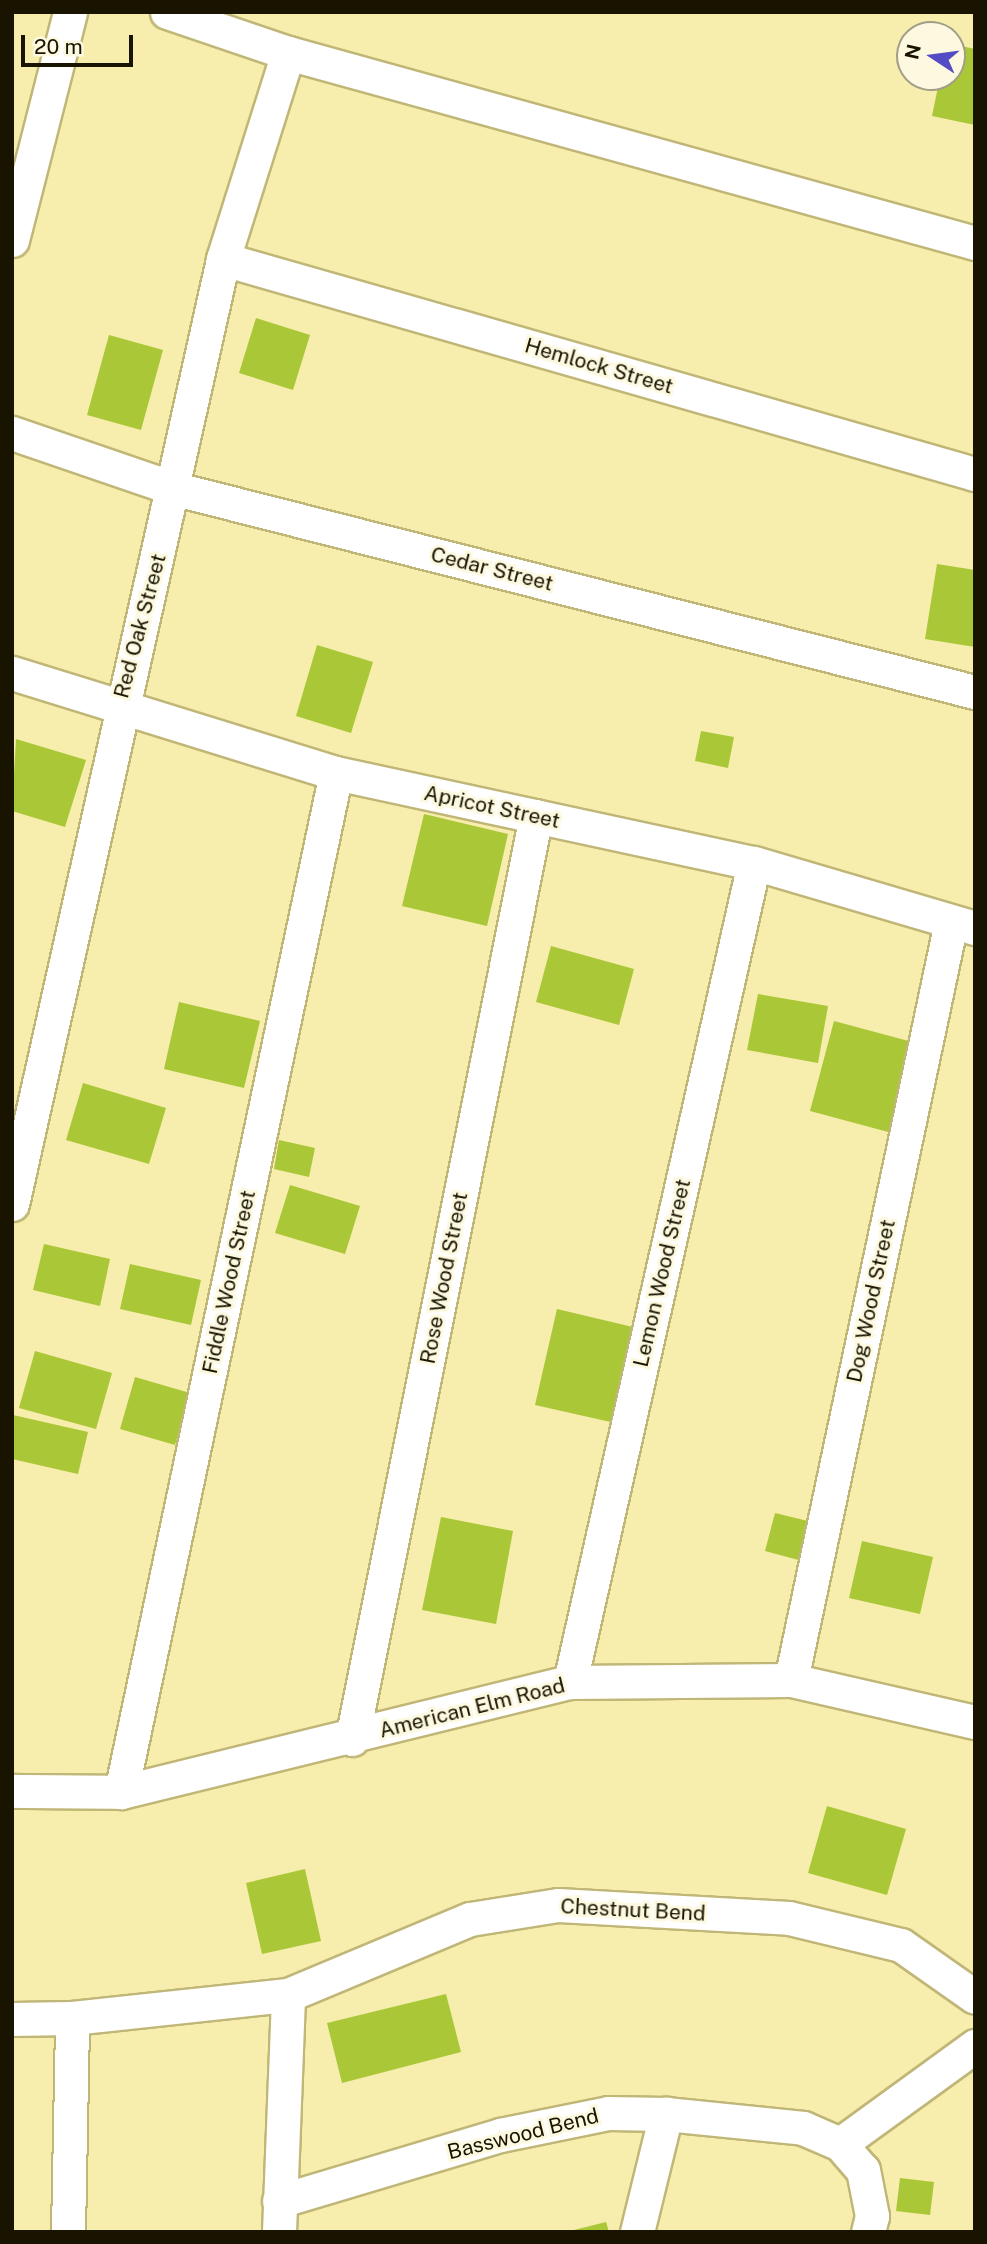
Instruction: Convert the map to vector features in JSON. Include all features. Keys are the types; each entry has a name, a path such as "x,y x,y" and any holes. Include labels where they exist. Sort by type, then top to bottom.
{"street":[{"path":"12,240 70,12"},
{"path":"167,12 288,52 975,243"},
{"name":"Red Oak Street","path":"12,1205 120,703 176,489 223,259 288,52"},
{"name":"Hemlock Street","path":"223,259 975,474"},
{"name":"Cedar Street","path":"12,433 176,489 975,692"},
{"name":"Apricot Street","path":"12,673 120,703 336,773 754,863 963,925"},
{"name":"Fiddle Wood Street","path":"121,1792 336,773"},
{"name":"Rose Wood Street","path":"352,1739 536,816"},
{"name":"Lemon Wood Street","path":"570,1682 754,863"},
{"name":"Dog Wood Street","path":"791,1680 963,925"},
{"name":"American Elm Road","path":"12,1791 121,1792 352,1739 570,1682 791,1680 975,1722"},
{"name":"Chestnut Bend","path":"12,2019 72,2018 288,1995 470,1919 558,1905 789,1918 901,1945 975,1997"},
{"path":"279,2217 288,1995"},
{"path":"68,2232 72,2018"},
{"path":"840,2144 975,2046"},
{"name":"Basswood Bend","path":"279,2217 500,2135 608,2113 666,2114 803,2128 840,2144 863,2170 872,2216 868,2232"},
{"path":"637,2232 666,2114"}],"building":[{"path":"966,47 975,49 975,125 932,116 937,91 966,91"},
{"path":"256,318 310,335 293,390 239,373"},
{"path":"109,335 163,350 141,430 87,415"},
{"path":"937,564 975,570 975,647 925,639"},
{"path":"317,645 373,662 351,733 296,716"},
{"path":"701,731 734,737 728,768 695,761"},
{"path":"16,739 86,760 65,827 12,811"},
{"path":"424,814 508,834 487,926 402,906"},
{"path":"551,946 634,969 619,1025 536,1002"},
{"path":"758,994 828,1006 818,1063 747,1050"},
{"path":"179,1002 260,1021 244,1088 164,1069"},
{"path":"834,1021 916,1043 892,1133 810,1111"},
{"path":"83,1083 166,1108 149,1164 66,1140"},
{"path":"279,1140 315,1148 309,1177 274,1169"},
{"path":"290,1185 360,1206 345,1254 275,1233"},
{"path":"44,1244 110,1259 100,1306 33,1290"},
{"path":"130,1264 201,1280 191,1325 120,1309"},
{"path":"557,1309 637,1328 615,1423 535,1405"},
{"path":"35,1351 112,1373 96,1429 19,1408"},
{"path":"135,1377 190,1393 175,1445 120,1429"},
{"path":"13,1415 88,1432 78,1474 12,1459"},
{"path":"775,1513 816,1523 806,1562 765,1551"},
{"path":"441,1517 513,1531 496,1624 422,1610"},
{"path":"862,1541 933,1557 920,1614 849,1598"},
{"path":"827,1806 906,1829 887,1895 808,1873"},
{"path":"305,1869 321,1941 262,1954 246,1883"},
{"path":"446,1994 461,2052 342,2083 327,2023"},
{"path":"900,2178 934,2182 930,2215 896,2211"},
{"path":"606,2222 609,2232 570,2232 570,2231"}]}
